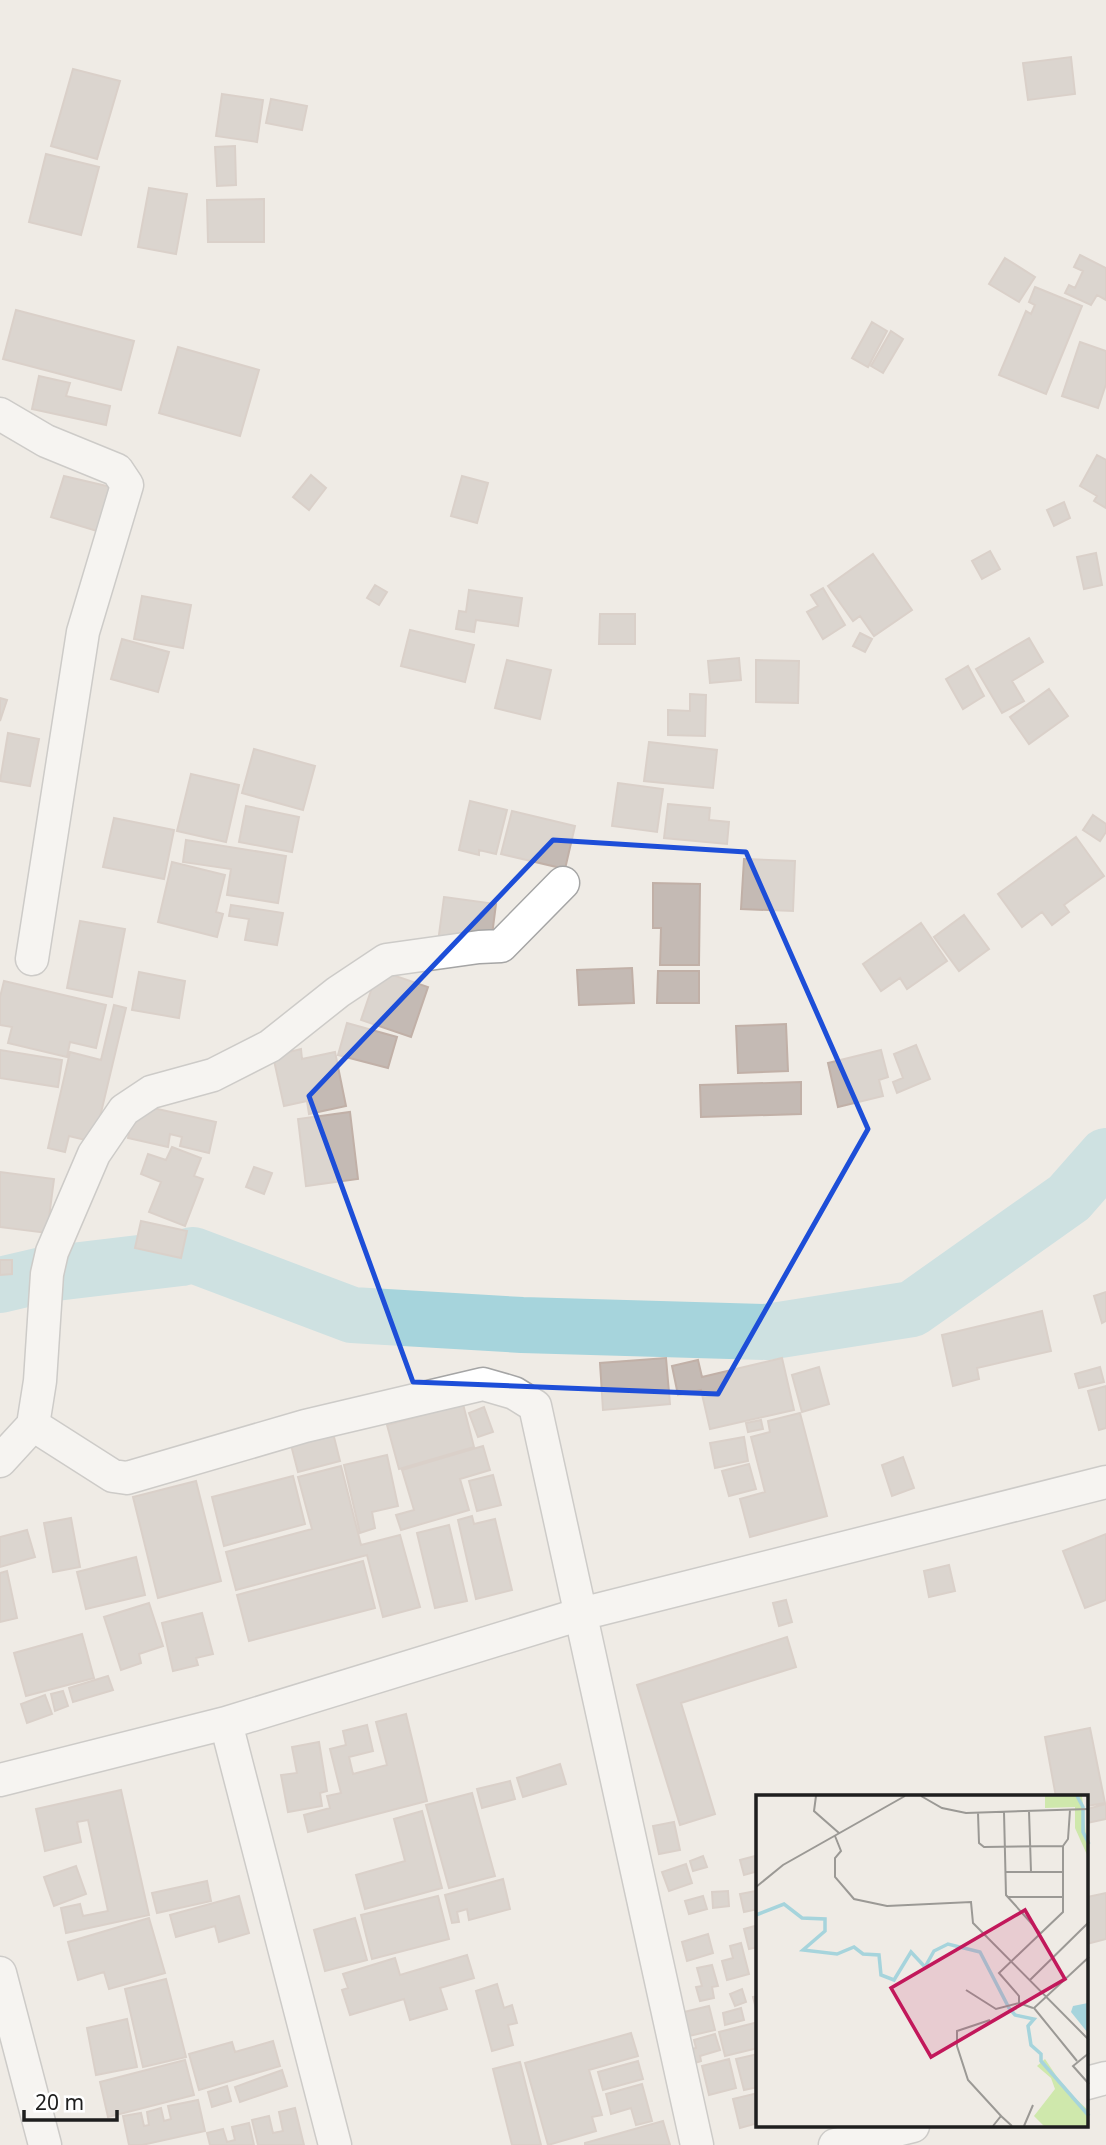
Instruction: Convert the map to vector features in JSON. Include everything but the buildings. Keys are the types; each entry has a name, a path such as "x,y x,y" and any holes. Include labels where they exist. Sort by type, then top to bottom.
{"street":[{"path":"0,414 46,440 117,470 127,485 83,632 32,959"},
{"path":"0,1461 33,1426 40,1381 47,1274 52,1252 94,1154 124,1110 151,1092 213,1075 270,1046 338,992 386,960 501,946 564,883"},
{"path":"33,1426 113,1476 127,1478 305,1426 483,1384 514,1393 535,1406 697,2145"},
{"path":"0,1780 226,1723 581,1614 1106,1482"},
{"path":"226,1723 335,2145"},
{"path":"0,1973 45,2145"},
{"path":"1088,2083 1106,2078"},
{"path":"835,2145 905,2128"}],"highlighted area":[{"path":"553,840 746,852 868,1129 718,1394 413,1382 309,1096"}],"waterway":[{"path":"0,1285 47,1274 193,1255 352,1315 522,1325 767,1332 912,1309 1069,1198 1106,1156"}]}
